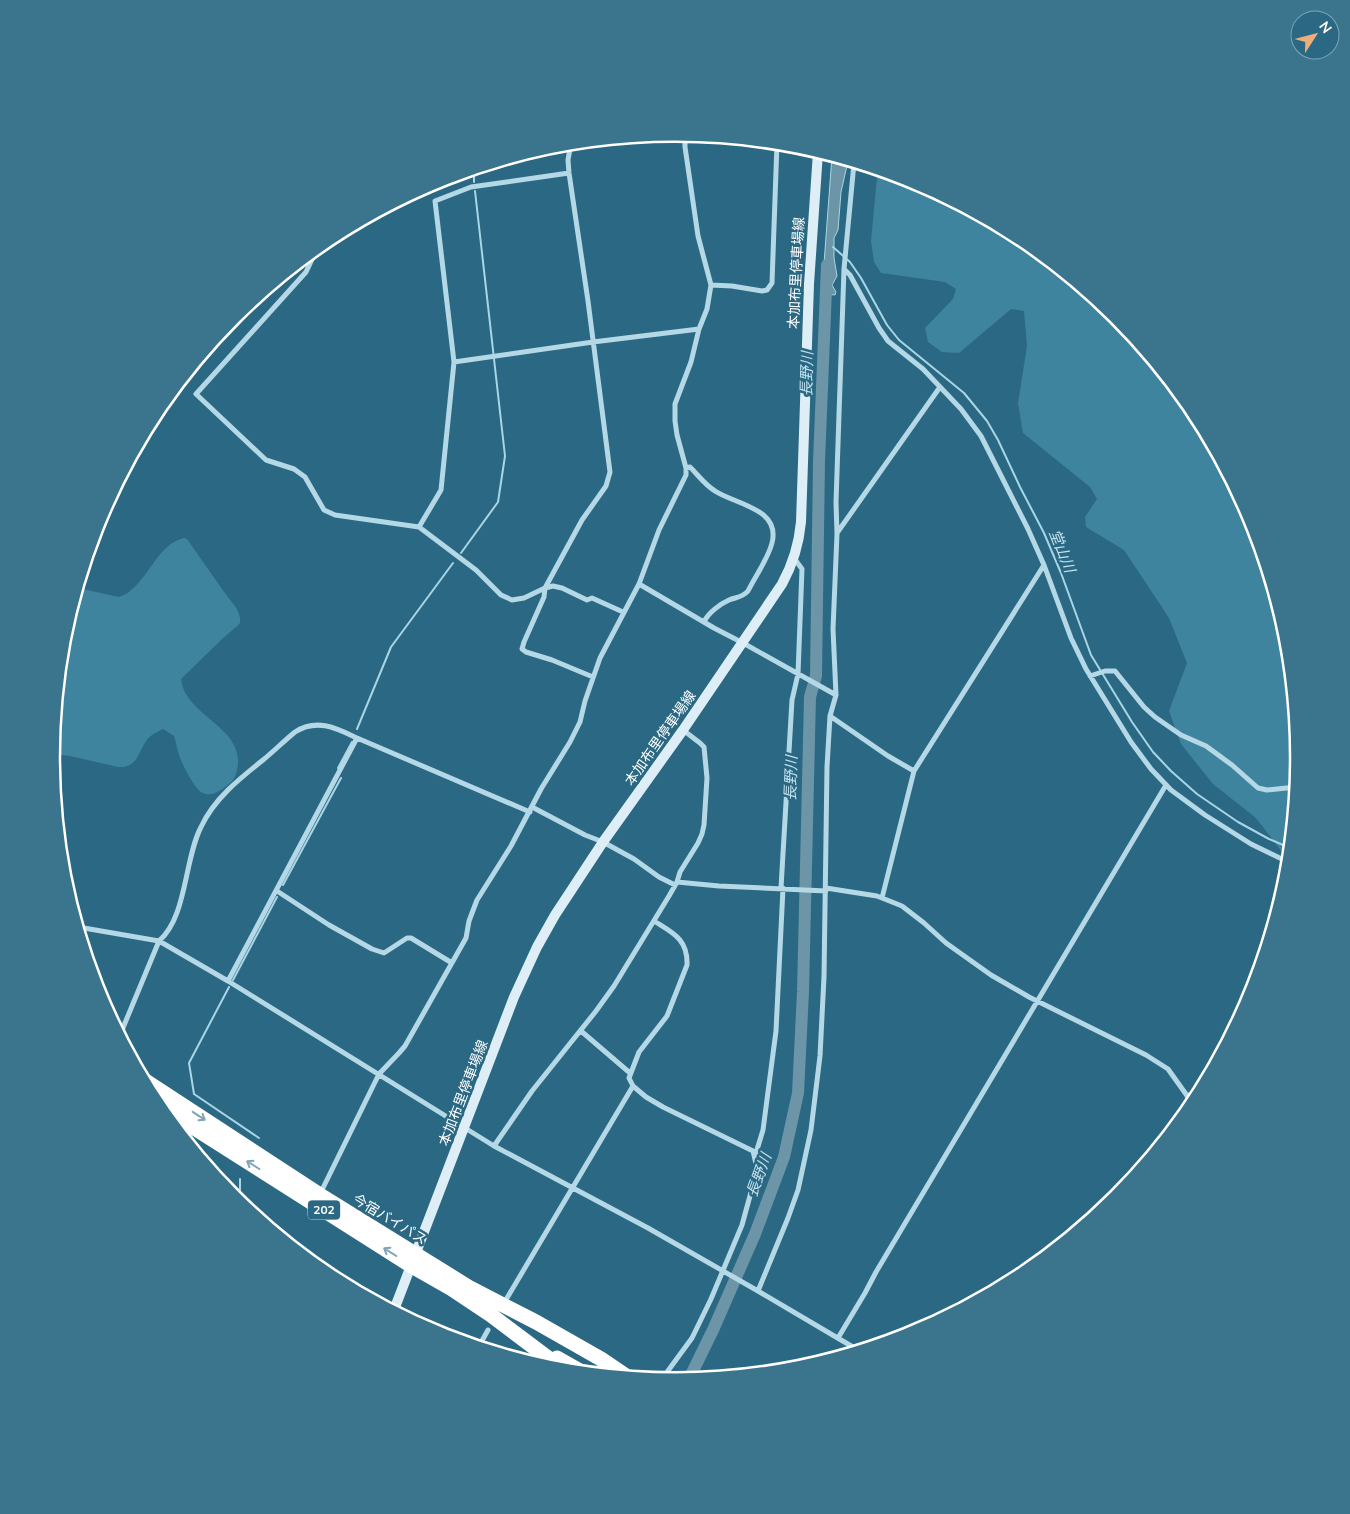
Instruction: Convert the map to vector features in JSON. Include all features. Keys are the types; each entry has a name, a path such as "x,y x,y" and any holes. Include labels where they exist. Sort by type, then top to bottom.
{"highway":[{"name":"今宿バイパス","path":"158,1089 320,1195 413,1259 549,1359"},
{"name":"今宿バイパス","path":"176,1116 413,1259 536,1322 615,1369"},
{"path":"470,1288 568,1362"},
{"path":"491,1315 589,1366"}],"main road":[{"name":"本加布里停車場線","path":"396,1305 514,997 537,947 555,915 603,842 683,730 782,584 794,558 799,541 801,522 809,284 818,159"}],"street":[{"path":"320,1195 379,1074 405,1046 466,938 469,921 477,900 511,846 540,789 570,742 580,722 600,658 639,584 659,530 686,474 677,435 675,404 691,362 699,329 707,310 712,285 698,236 685,142"},
{"path":"570,151 568,160 610,472 606,486 582,520 545,588 544,597 522,649 593,677"},
{"path":"712,285 762,291 767,290 772,283 777,151"},
{"path":"758,1291 798,1190 811,1130 820,1056 823,1019 830,716 836,695 833,629 844,269 853,169"},
{"path":"419,527 441,490 454,362 435,201 471,187 570,173"},
{"path":"311,262 306,272 196,394 266,460 294,469 305,477 324,510 335,515 419,527 476,570 501,595 512,600 524,598 554,586 587,600 592,598 623,612"},
{"path":"844,269 850,275 888,341 923,369 961,409 981,436 1028,529 1072,638 1090,676 1150,769 1166,785 1204,815 1251,844 1281,859"},
{"path":"454,362 699,329"},
{"path":"836,534 940,387"},
{"path":"686,468 690,466 707,486 715,491 749,506 764,516 772,529 773,536 769,550 748,591 744,595 728,600 719,606 705,618 704,622"},
{"path":"654,921 683,942 687,956 687,965 667,1016 639,1052 629,1078 633,1086 646,1097 756,1153 762,1130 775,1039 792,700 799,674 802,569 794,558"},
{"path":"882,898 914,771 1044,565"},
{"path":"639,584 836,695"},
{"path":"1090,676 1105,671 1115,671 1144,707 1155,717 1181,735 1206,746 1232,765 1258,788 1267,790 1289,788"},
{"path":"830,716 888,756 914,771"},
{"path":"123,1029 159,941 164,937 174,920 190,857 200,827 210,811 243,775 295,732 304,726 319,725 336,727 357,738 531,809 603,842 634,859 659,877 676,883 825,890 882,898 902,906 924,923 946,944 969,960 1036,1001 1160,1064 1172,1074 1187,1096"},
{"path":"494,1146 532,1091 614,986 676,883 680,872 702,834 707,778 704,747 683,730"},
{"path":"228,981 357,738"},
{"path":"838,1338 1036,1001 1166,785"},
{"path":"277,891 329,925 372,949 384,953 407,938 411,938 452,964"},
{"path":"85,928 159,941 228,981 494,1146 723,1271 851,1346"},
{"path":"580,1031 630,1073"},
{"path":"507,1298 633,1086"},
{"path":"668,1372 692,1338 742,1226 756,1174 753,1151"},
{"path":"482,1341 488,1330"}],"shaded area":[{"path":"832,162 847,167 841,192 838,230 834,238 834,258 837,276 832,285 836,292 835,295 827,294 828,283 823,277"},
{"path":"877,177 947,205 982,224 1049,269 1110,322 1137,352 1163,383 1208,449 1227,485 1257,559 1278,637 1289,717 1290,757 1289,797 1282,852 1256,818 1213,784 1181,744 1169,711 1187,663 1169,618 1124,550 1086,527 1085,517 1097,499 1090,487 1023,433 1018,403 1027,346 1024,311 1011,309 959,353 942,352 928,342 925,328 953,299 956,289 945,282 881,273 874,262 871,241"},
{"path":"187,539 237,609 240,617 240,623 181,679 185,692 193,703 225,732 233,743 238,755 237,770 233,779 221,790 211,794 203,793 196,787 178,753 174,736 163,729 147,740 135,760 126,766 118,767 60,755 65,677 84,589 119,597 129,592 137,585 161,553 175,541"}],"waterway":[{"path":"474,176 474,182"},
{"path":"461,553 498,502 505,456 475,191"},
{"name":"堂山川","path":"833,247 850,262 887,325 899,340 964,393 987,421 1044,533 1091,655 1132,722 1153,752 1197,794 1238,822 1284,845"},
{"name":"長野川","path":"693,1372 755,1234 784,1157 798,1093 803,992 810,697 816,676 819,461 827,265"},
{"path":"357,729 391,647 453,563"},
{"path":"338,768 352,742"},
{"path":"283,885 341,778"},
{"path":"233,980 277,897"},
{"path":"229,987 189,1063 194,1094 259,1138"},
{"path":"240,1179 240,1192"}]}
